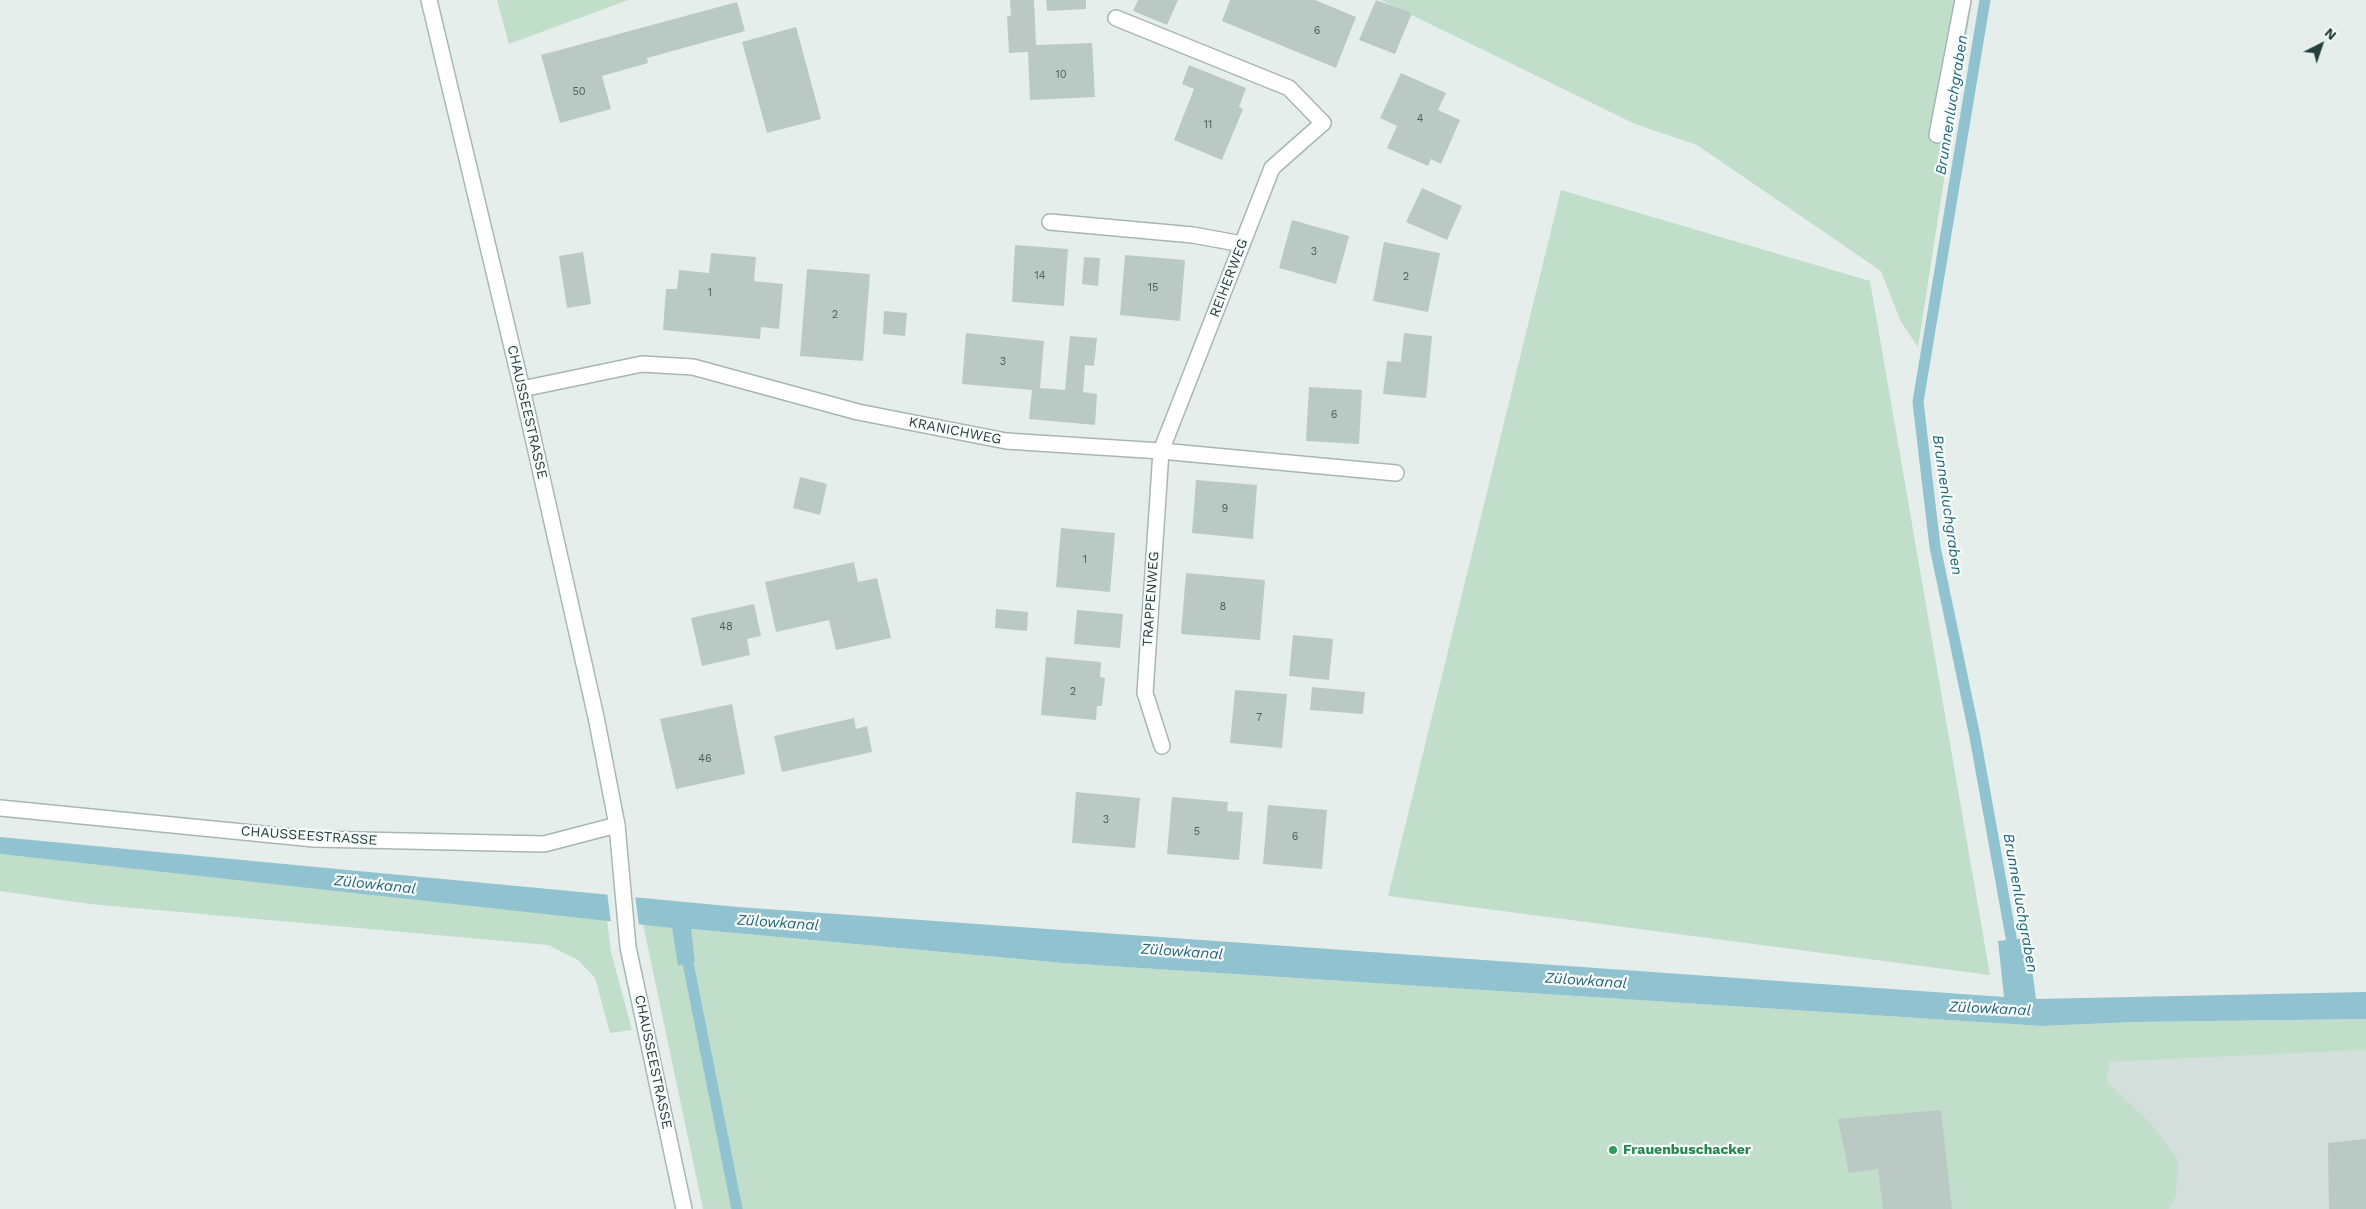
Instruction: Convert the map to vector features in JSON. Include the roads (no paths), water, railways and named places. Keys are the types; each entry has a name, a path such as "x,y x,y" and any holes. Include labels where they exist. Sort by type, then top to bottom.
{"street":[{"name":"CHAUSSEESTRASSE","path":"429,0 522,389 596,717 616,825 628,947 684,1209"},
{"path":"1937,135 1963,0"},
{"name":"REIHERWEG","path":"1116,18 1289,88 1323,123 1272,168 1161,451"},
{"path":"1050,222 1193,235 1242,244"},
{"name":"KRANICHWEG","path":"522,389 642,364 693,367 858,412 1006,441 1161,451 1396,472"},
{"name":"TRAPPENWEG","path":"1161,451 1145,693 1162,746"},
{"name":"CHAUSSEESTRASSE","path":"0,808 314,839 544,844 616,825"}],"water":[{"name":"Zülowkanal","path":"0,837 738,907 2004,997 1998,941 2028,938 2036,999 2366,992 2366,1019 2135,1022 2042,1026 1063,963 691,929 695,961 678,966 672,928 0,854"}],"waterway":[{"name":"Brunnenluchgraben","path":"1985,0 1918,402 1935,547 1975,737 2014,954"},
{"path":"685,948 737,1209"}],"place":[{"name":"Frauenbuschacker","path":"1613,1150"}]}
